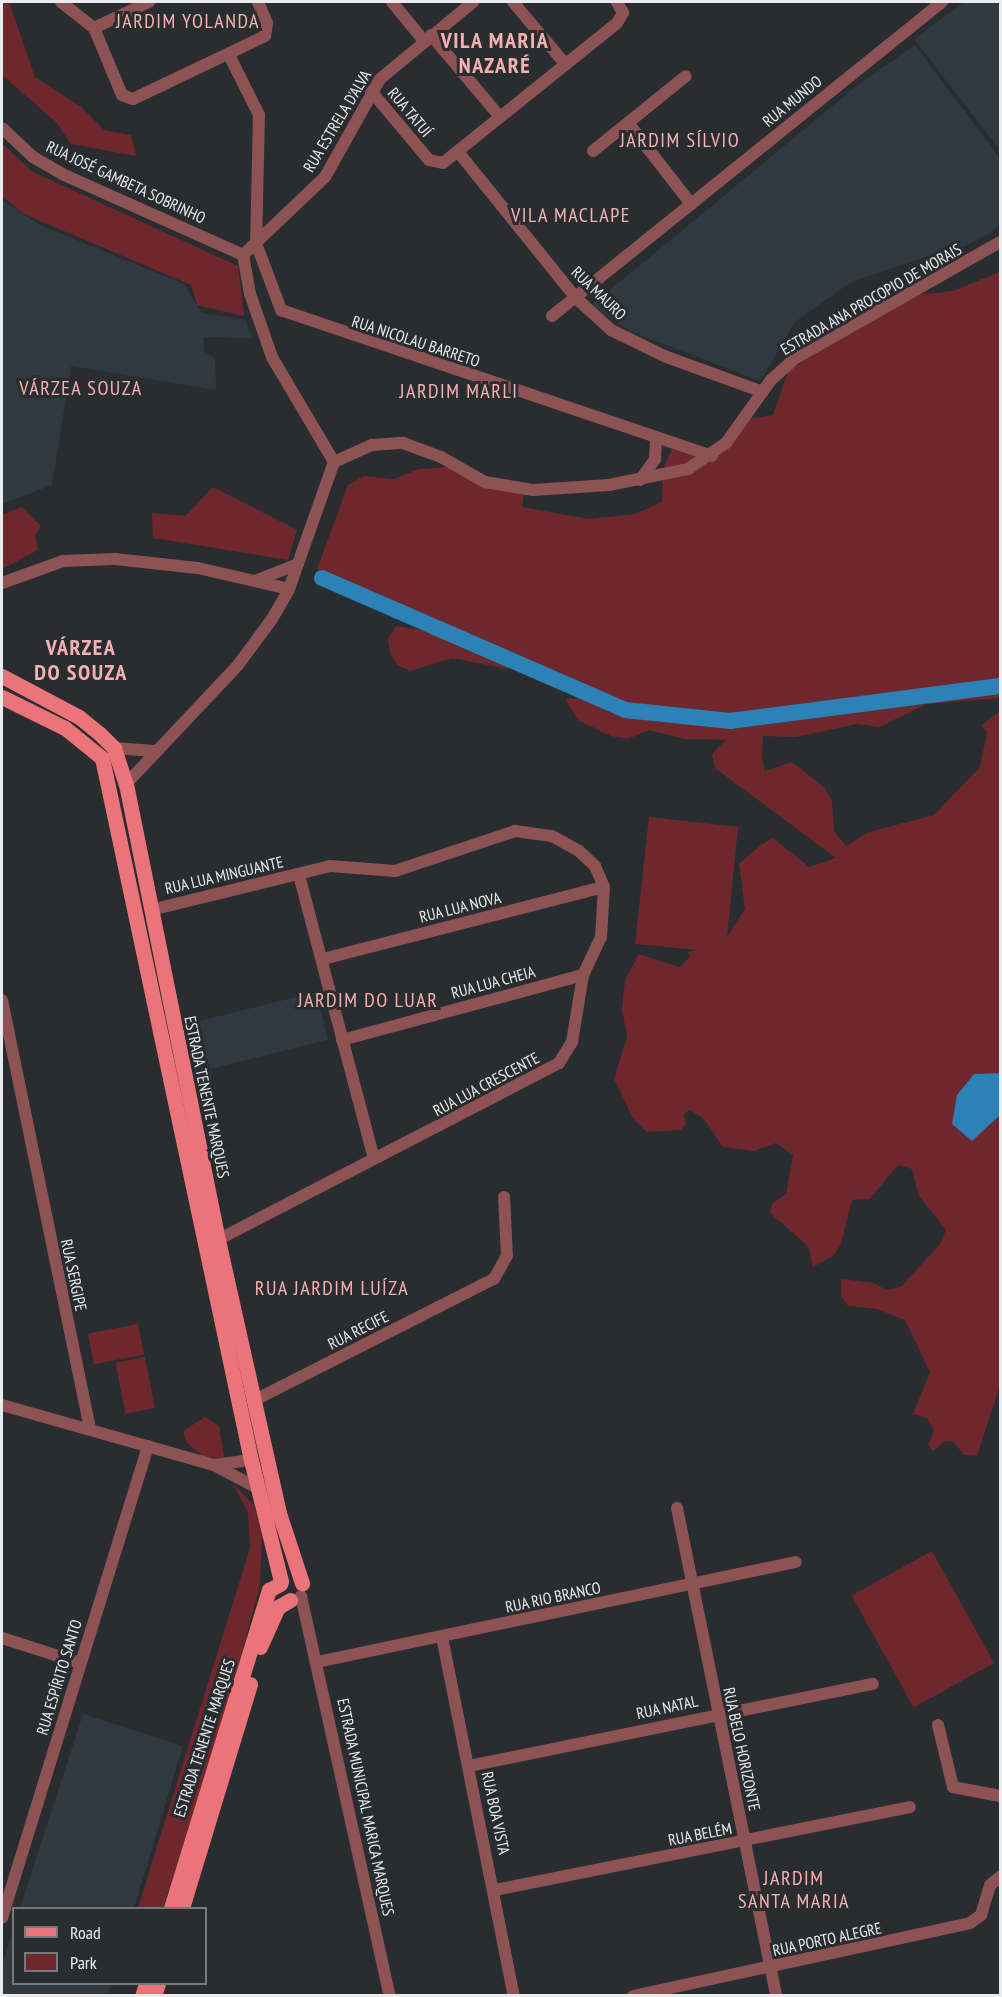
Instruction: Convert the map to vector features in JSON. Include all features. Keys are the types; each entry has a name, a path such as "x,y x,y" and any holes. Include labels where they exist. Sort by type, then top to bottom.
{"main road":[{"path":"2,676 79,717 114,748"},
{"name":"ESTRADA TENENTE MARQUES","path":"2,697 65,728 102,758 257,1488 280,1583 269,1590 171,1907"},
{"name":"ESTRADA TENENTE MARQUES","path":"114,748 126,784 218,1240 255,1400 296,1595 278,1607 261,1646 182,1907"},
{"path":"251,1460 264,1462 274,1491"},
{"path":"290,1576 296,1595 280,1593 280,1583 290,1576"}],"street":[{"path":"61,2 94,28 117,84 129,99 229,55 267,32 258,2"},
{"path":"94,28 149,2"},
{"path":"392,2 500,117"},
{"name":"RUA ESTRELA D'ALVA","path":"243,255 324,177 371,91 428,38 473,2"},
{"path":"513,2 566,65"},
{"path":"459,153 621,19 623,8 617,2"},
{"path":"922,2 923,17"},
{"name":"RUA MUNDO","path":"552,316 942,2"},
{"path":"229,55 261,124 256,243"},
{"path":"593,151 686,76"},
{"name":"RUA TATUÍ","path":"371,91 424,154 438,164 459,153"},
{"path":"628,123 691,204"},
{"name":"RUA JOSÉ GAMBETA SOBRINHO","path":"2,128 33,157 62,174 243,255"},
{"name":"RUA MAURO","path":"459,153 576,298 625,339 763,392"},
{"name":"ESTRADA ANA PROCOPIO DE MORAIS","path":"334,462 372,445 403,443 505,487 574,488 640,480 688,470 712,456 763,392 794,359 1000,242"},
{"name":"RUA NICOLAU BARRETO","path":"256,243 276,303 288,315 712,456"},
{"path":"126,784 154,751 245,656 288,589 334,462 272,357 249,294 243,255"},
{"path":"640,480 655,459 656,438"},
{"path":"2,583 63,561 115,559 257,580 288,589"},
{"path":"257,580 298,564"},
{"path":"114,748 154,751"},
{"path":"299,875 344,865 395,871 501,833 528,831 552,836 579,851 595,866 604,887"},
{"name":"RUA LUA MINGUANTE","path":"151,910 299,875 375,1158"},
{"name":"RUA LUA NOVA","path":"323,959 604,887"},
{"name":"RUA LUA CRESCENTE","path":"218,1240 559,1064 572,1042 583,975 601,937 604,887"},
{"name":"RUA LUA CHEIA","path":"342,1040 583,975"},
{"name":"RUA SERGIPE","path":"2,1000 90,1430"},
{"name":"RUA RECIFE","path":"255,1400 494,1279 507,1256 504,1197"},
{"path":"2,1405 214,1465 257,1488"},
{"name":"RUA ESPÍRITO SANTO","path":"2,1918 148,1446"},
{"path":"214,1465 251,1460"},
{"name":"RUA BELO HORIZONTE","path":"677,1508 690,1586 776,1995"},
{"name":"RUA RIO BRANCO","path":"317,1662 690,1586 796,1562"},
{"name":"ESTRADA MUNICIPAL MARICA MARQUES","path":"296,1595 308,1625 317,1662 390,1995"},
{"name":"RUA BOA VISTA","path":"442,1637 495,1890 514,1995"},
{"path":"2,1638 80,1663"},
{"name":"RUA NATAL","path":"469,1766 718,1713 873,1684"},
{"path":"938,1725 953,1786 1000,1796"},
{"name":"RUA BELÉM","path":"495,1890 910,1807"},
{"name":"RUA PORTO ALEGRE","path":"633,1995 771,1968 970,1923 981,1915 990,1885 1000,1877"}],"shaded area":[{"path":"964,2 1000,2 1000,150 914,39"},
{"path":"915,45 1000,159 1000,224 990,233 936,261 929,256 851,282 795,322 760,381 630,331 592,305 859,84"},
{"path":"2,200 40,225 184,284 202,313 245,320 252,338 204,337 203,351 215,358 216,390 71,366 52,485 2,504"},
{"path":"316,992 328,1040 199,1072 187,1024"},
{"path":"83,1714 183,1746 134,1907 20,1907"},
{"path":"12,1932 12,1985 111,1985 107,1995 2,1995 2,1966"}],"green space":[{"path":"2,2 9,2 35,77 80,106 104,130 131,135 136,156 71,144 56,122 2,75"},
{"path":"2,143 31,171 238,266 244,316 197,305 191,285 24,214 2,196"},
{"path":"1000,272 1000,698 927,704 879,727 857,724 796,737 763,736 762,757 765,771 792,762 825,788 832,801 834,831 846,846 869,832 934,815 980,767 987,733 982,725 1000,711 1000,1073 974,1074 1000,1115 1000,1385 977,1456 964,1455 954,1442 945,1441 933,1451 928,1445 934,1431 927,1418 913,1414 930,1372 905,1320 877,1309 848,1306 841,1296 841,1279 874,1283 886,1290 901,1287 940,1244 946,1230 919,1196 912,1169 898,1165 870,1199 852,1200 841,1244 833,1256 813,1267 808,1246 770,1213 772,1204 786,1194 793,1155 776,1143 755,1151 723,1147 704,1119 690,1110 684,1114 686,1124 681,1130 647,1132 633,1118 614,1079 627,1037 622,1009 625,980 639,954 679,967 690,957 688,952 699,950 635,944 649,817 738,827 727,937 745,909 739,864 761,845 773,838 809,867 836,858 715,768 712,754 726,740 685,739 649,730 628,739 611,736 578,720 565,699 579,698 580,683 508,651 504,656 509,669 452,658 410,671 397,665 390,653 388,638 396,626 439,632 456,629 317,569 348,485 364,476 394,479 419,469 449,467 524,493 522,507 589,519 635,514 662,502 663,469 672,449 693,456 718,448 747,419 773,415 789,369 800,364 833,324 857,313 869,300 953,291"},
{"path":"213,487 297,530 288,560 153,538 152,513 185,516"},
{"path":"22,507 41,526 35,535 38,550 2,569 2,515"},
{"path":"138,1324 144,1354 94,1364 88,1334"},
{"path":"145,1357 155,1408 125,1414 116,1363"},
{"path":"205,1417 219,1426 224,1458 204,1457 186,1442 183,1431"},
{"path":"233,1484 254,1505 262,1536 260,1585 225,1716 163,1907 138,1907 250,1548 248,1512"},
{"path":"932,1551 994,1663 914,1708 852,1596"}],"water":[{"path":"1000,1073 1000,1115 972,1141 952,1124 957,1095 974,1074"}],"waterway":[{"path":"322,578 625,710 730,721 1000,686"}],"district":[{"name":"JARDIM YOLANDA","path":"188,21"},
{"name":"VILA MARIA NAZARÉ","path":"495,52"},
{"name":"JARDIM SÍLVIO","path":"680,140"},
{"name":"VILA MACLAPE","path":"571,215"},
{"name":"VÁRZEA SOUZA","path":"81,388"},
{"name":"JARDIM MARLI","path":"459,391"},
{"name":"VÁRZEA DO SOUZA","path":"81,660"},
{"name":"JARDIM DO LUAR","path":"368,1000"},
{"name":"RUA JARDIM LUÍZA","path":"332,1288"},
{"name":"JARDIM SANTA MARIA","path":"794,1890"}]}
